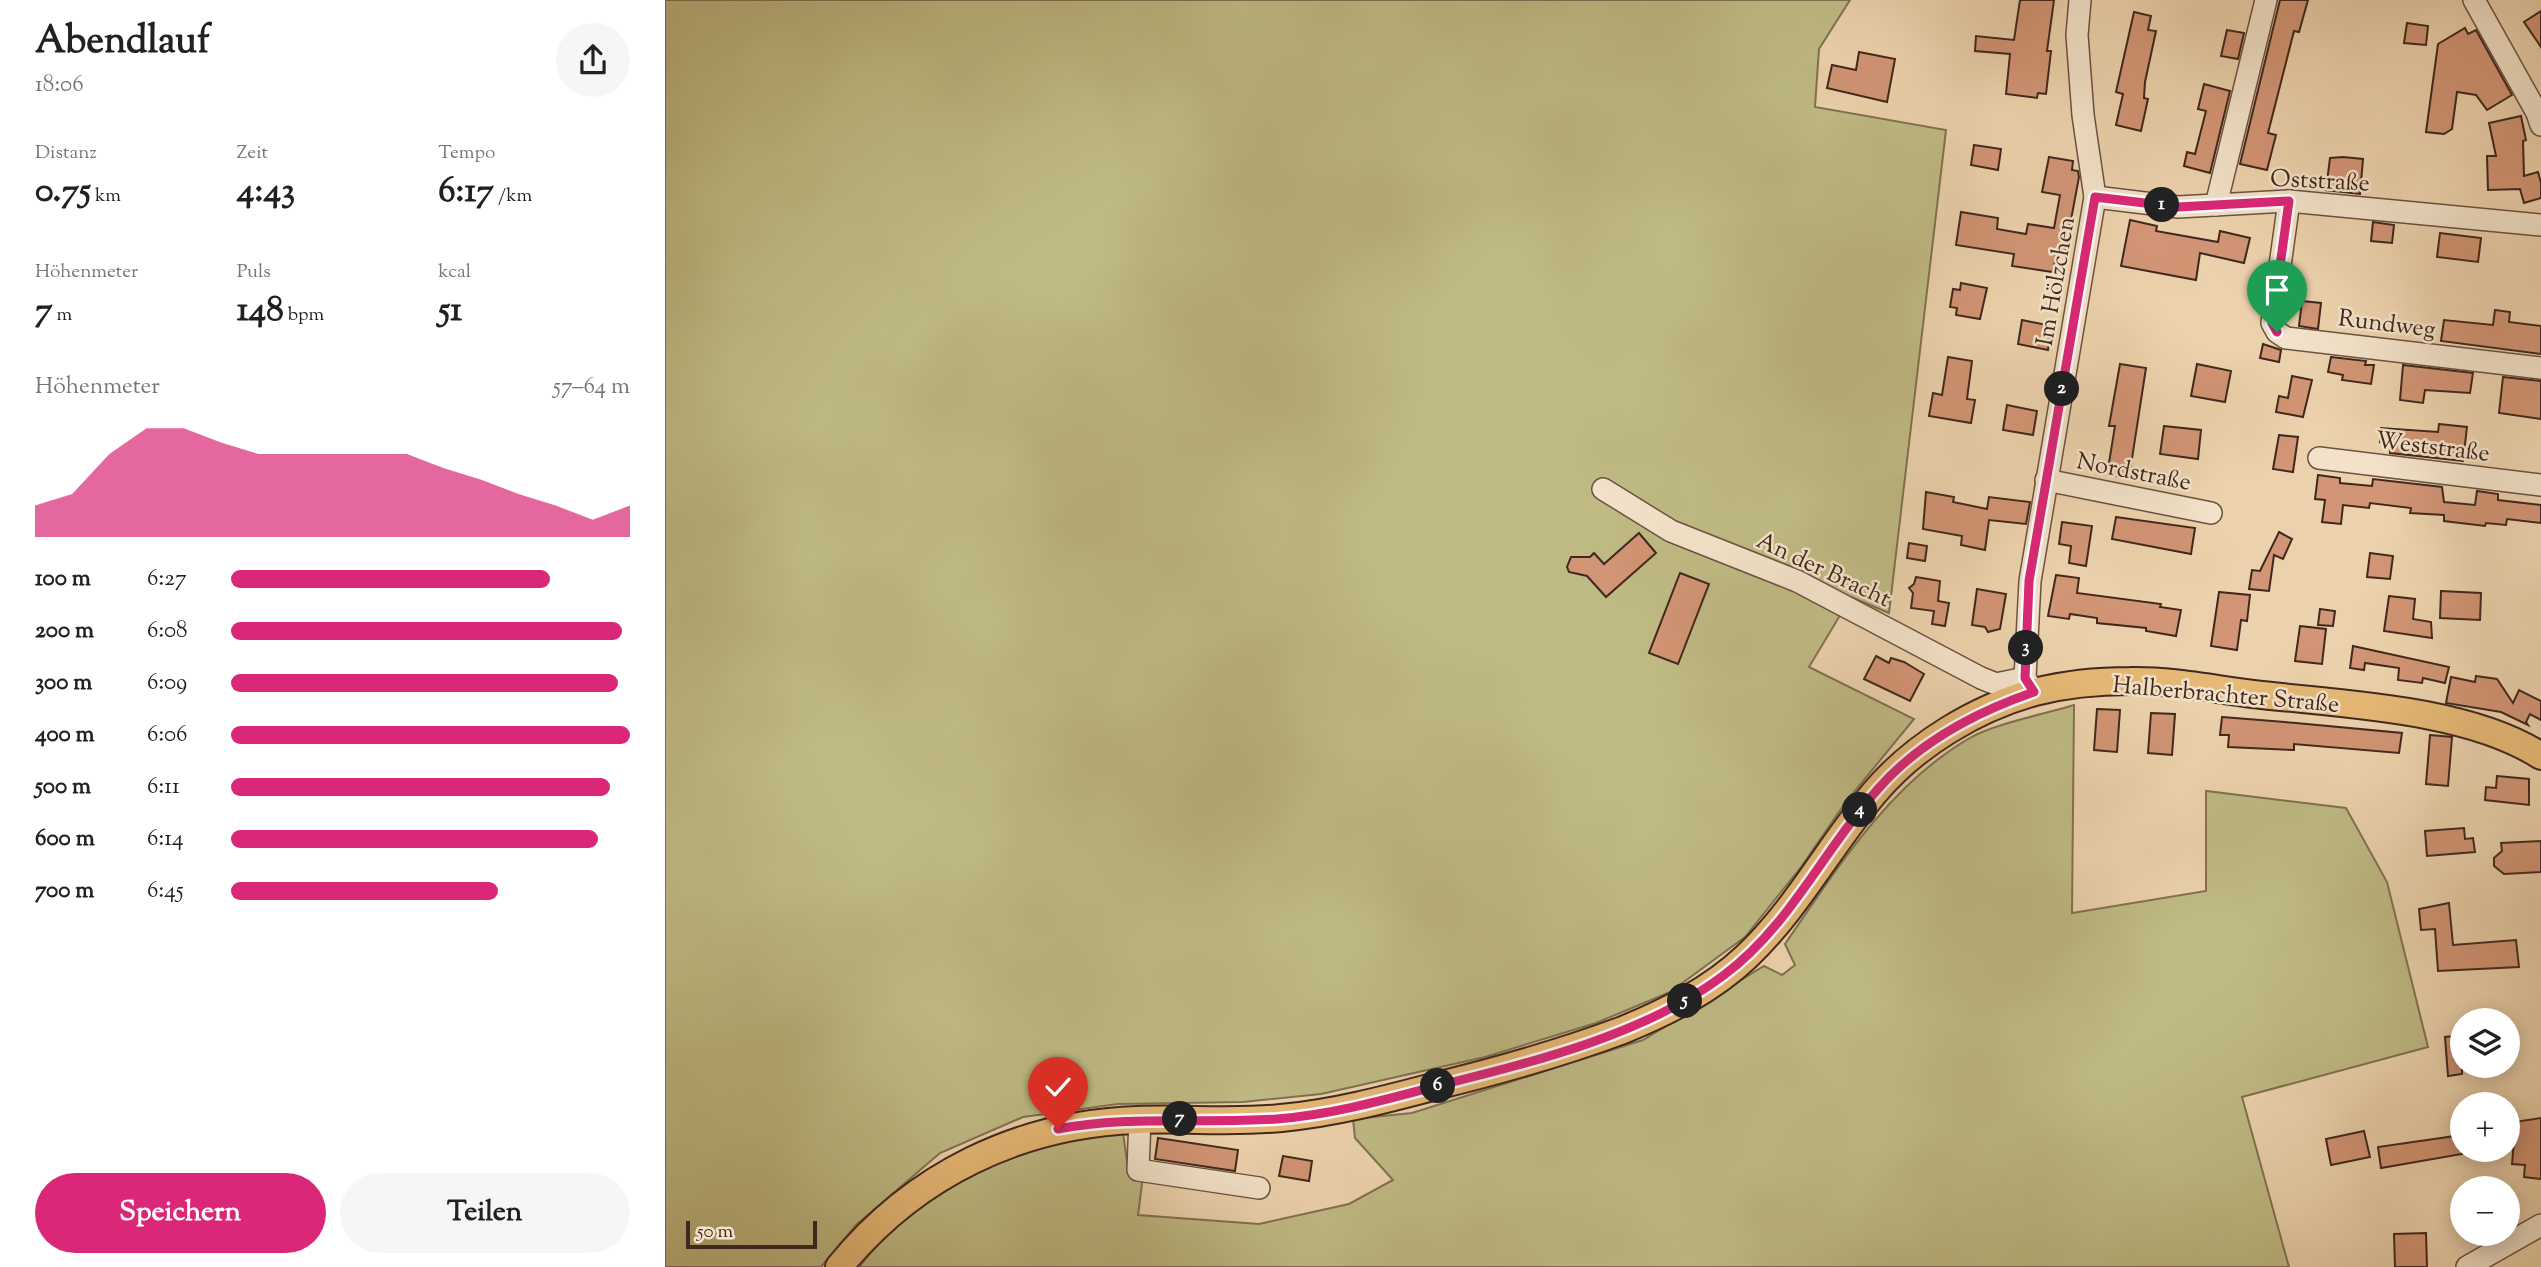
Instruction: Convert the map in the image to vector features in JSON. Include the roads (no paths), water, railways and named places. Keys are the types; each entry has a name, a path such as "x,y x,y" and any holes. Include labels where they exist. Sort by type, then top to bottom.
{"main road":[{"name":"Halberbrachter Straße","path":"839,1267 873,1228 900,1204 964,1163 1008,1143 1095,1122 1140,1119 1276,1119 1342,1109 1501,1070 1619,1031 1674,1007 1726,974 1764,939 1787,912 1861,809 1897,769 1940,736 2030,685 2137,680 2403,712 2477,728 2527,747 2541,756"}],"street":[{"name":"Im Hölzchen","path":"2030,685 2029,581 2095,197 2083,115 2077,35 2080,0"},
{"path":"2216,205 2266,0"},
{"path":"2474,0 2537,113 2541,125"},
{"name":"Oststraße","path":"2095,197 2178,207 2289,201 2541,225"},
{"name":"Rundweg","path":"2289,201 2272,323 2277,332 2286,338 2541,368"},
{"name":"Weststraße","path":"2319,458 2541,485"},
{"name":"Nordstraße","path":"2046,480 2211,513"},
{"name":"An der Bracht","path":"1603,489 1671,531 1797,581 1981,678 1996,684 2030,685"},
{"path":"1140,1119 1137,1170 1259,1188"},
{"path":"2467,1267 2541,1225"}]}
